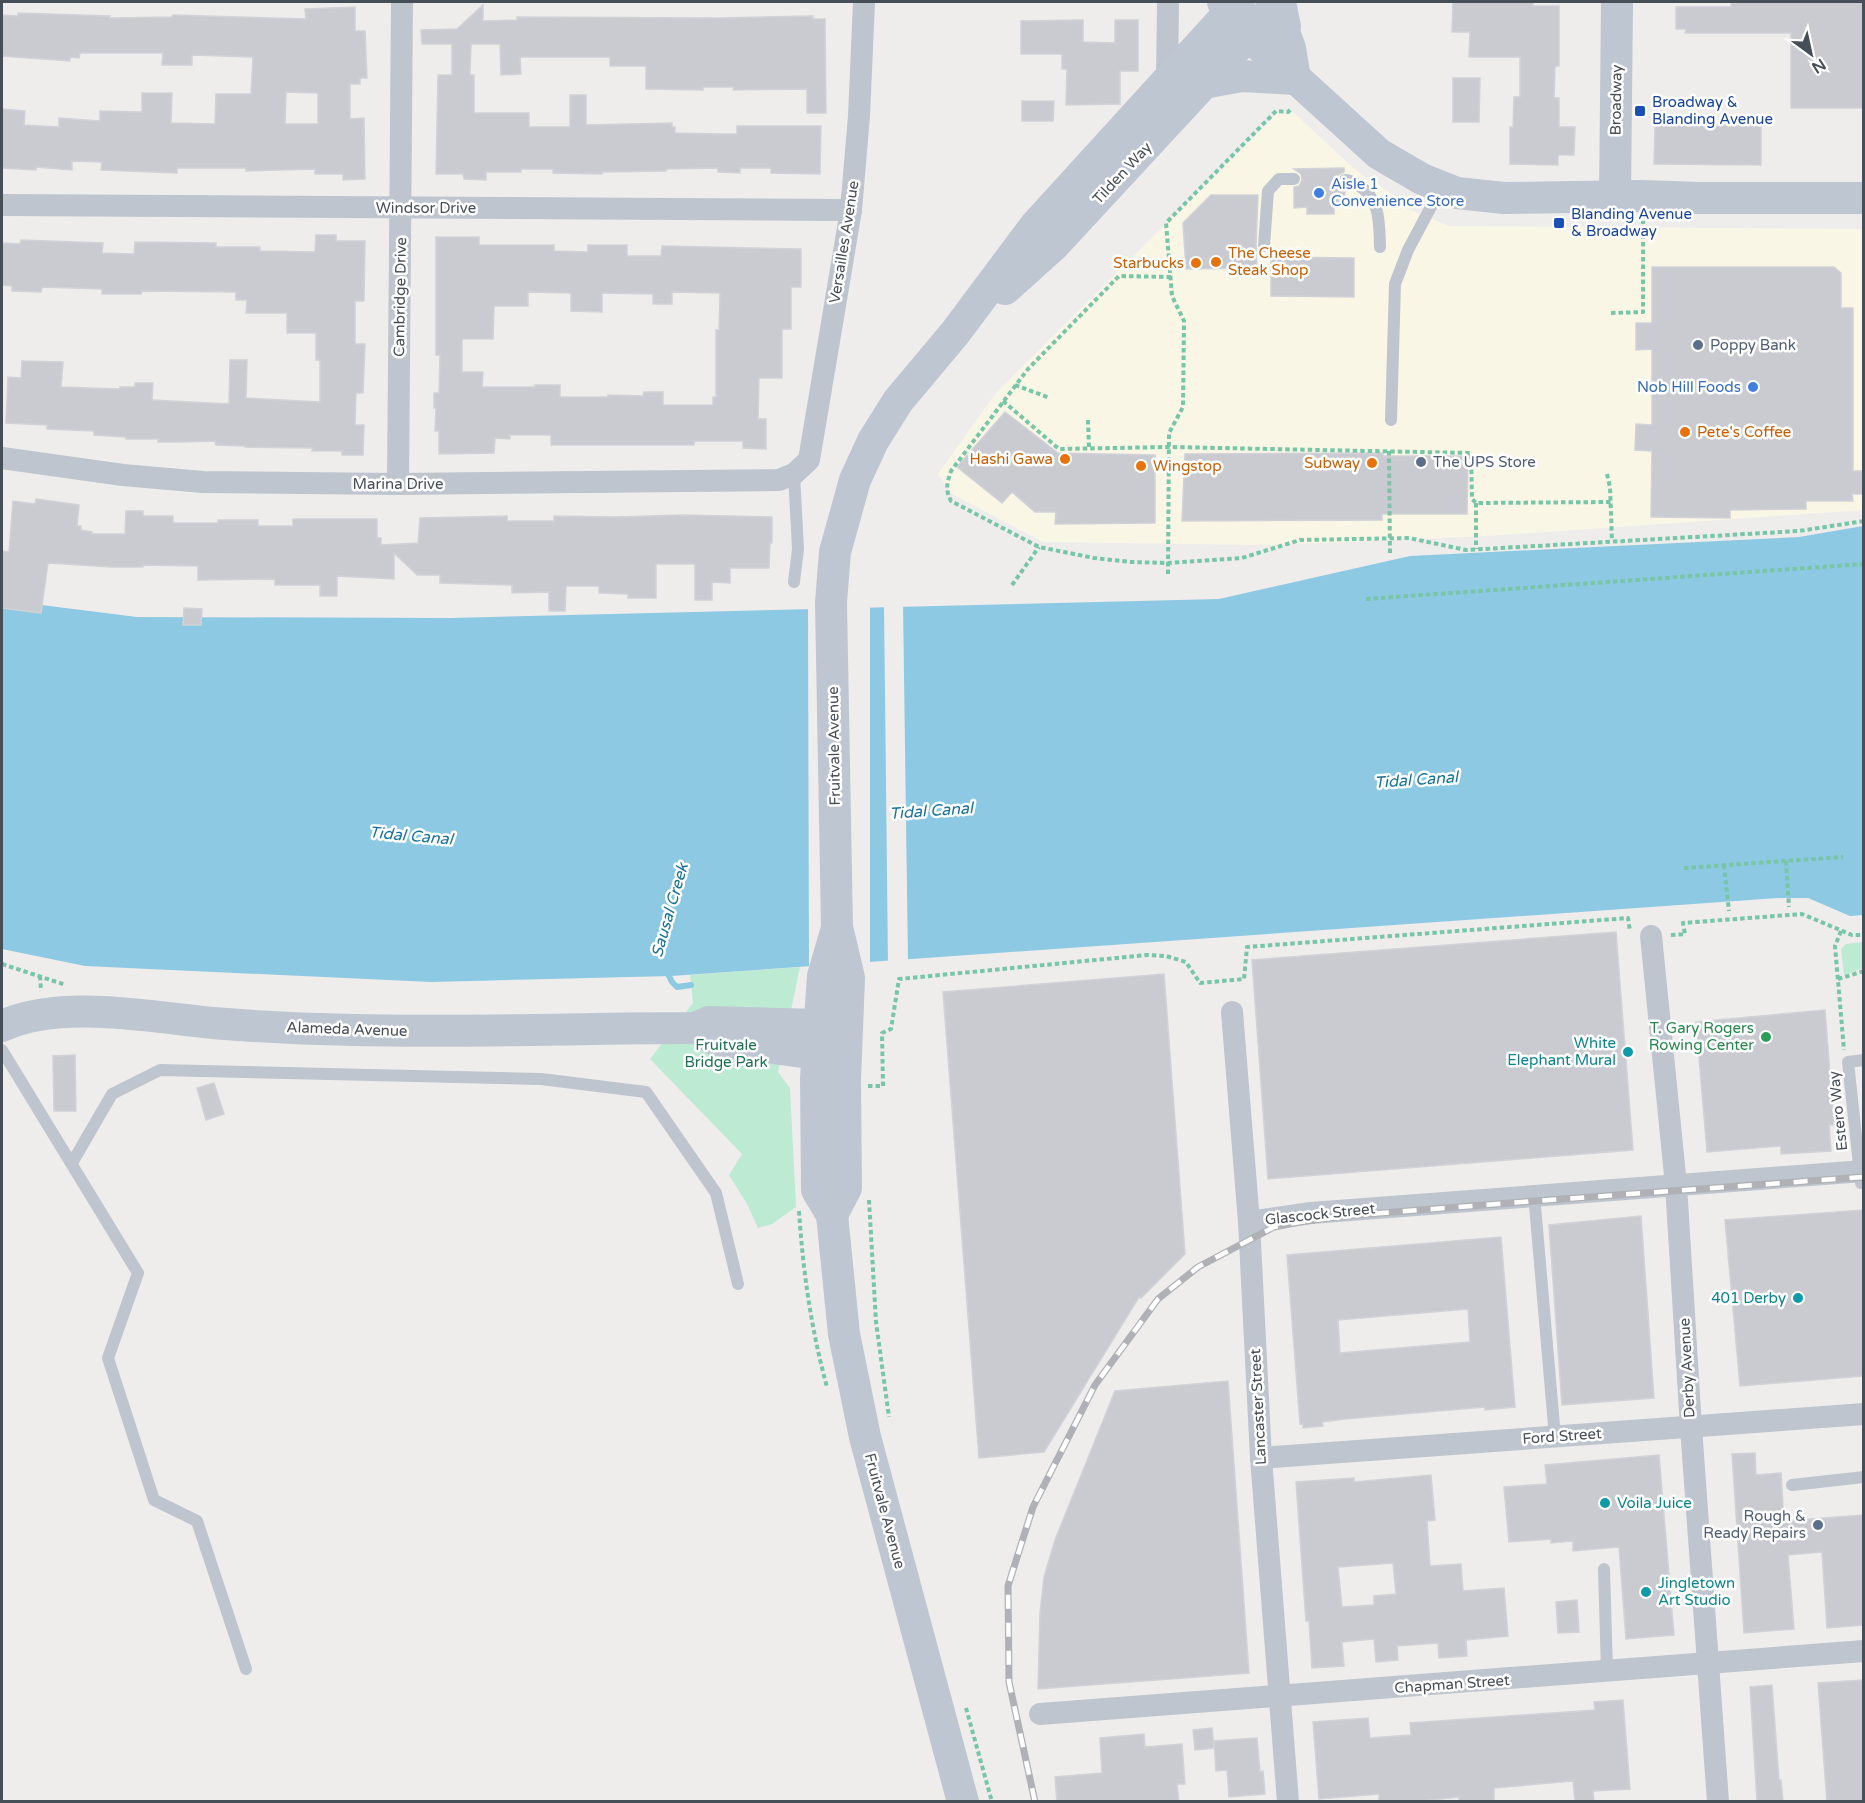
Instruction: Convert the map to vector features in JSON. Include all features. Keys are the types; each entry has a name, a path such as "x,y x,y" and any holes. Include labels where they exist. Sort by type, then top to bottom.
{"main road":[{"name":"Tilden Way","path":"833,564 842,522 855,480 873,441 910,386 955,333 1035,226 1227,12 1279,2"},
{"path":"1279,2 1285,27 1284,32 1290,48 1293,94"},
{"name":"Broadway","path":"1615,198 1617,2"},
{"name":"Tilden Way","path":"955,333 1055,244 1203,83 1227,12"},
{"path":"1227,12 1293,94"},
{"path":"1203,83 1247,76 1293,94 1379,154 1422,179 1457,193 1504,198 1642,196 1863,198"},
{"name":"Fruitvale Avenue","path":"832,1215 846,1188 844,1081 847,1043 836,977 831,602 833,564"},
{"name":"Fruitvale Avenue","path":"836,977 818,1040 817,1190 832,1215 844,1334 864,1437 963,1802"},
{"name":"Alameda Avenue","path":"2,1026 28,1016 92,1012 224,1023 353,1030 695,1028 715,1040 818,1040 847,1043"}],"street":[{"name":"Cambridge Drive","path":"398,484 402,2"},
{"name":"Versailles Avenue","path":"795,474 809,460 851,210 859,116 864,2"},
{"path":"1167,80 1168,2"},
{"name":"Windsor Drive","path":"2,205 851,210"},
{"name":"Marina Drive","path":"2,458 123,475 202,482 398,484 779,480 795,474"},
{"name":"Derby Avenue","path":"1652,944 1677,1191 1690,1427 1718,1802"},
{"name":"Lancaster Street","path":"1232,1012 1249,1222 1261,1458 1288,1802"},
{"name":"Glascock Street","path":"1249,1222 1311,1213 1535,1201 1862,1177"},
{"name":"Ford Street","path":"1261,1458 1863,1414"},
{"name":"Chapman Street","path":"1040,1714 1863,1651"}],"lane":[{"path":"1264,246 1268,191 1279,179 1294,179"},
{"path":"1345,180 1364,189 1375,202 1379,214 1380,247"},
{"path":"1391,420 1395,284 1408,250 1441,187"},
{"path":"794,582 798,549 795,474"},
{"path":"2,1050 138,1273 108,1358 154,1500 197,1521 246,1669"},
{"path":"1848,1062 1863,1060"},
{"name":"Estero Way","path":"1848,1062 1862,1177"},
{"path":"72,1163 112,1094 160,1070 541,1079 646,1092 717,1193 738,1284"},
{"path":"1535,1201 1555,1437"},
{"path":"1792,1485 1863,1477"},
{"path":"1604,1569 1607,1672"}],"path":[{"path":"1168,574 1169,434 1183,407 1184,321 1172,296 1166,223 1276,111 1288,112 1293,94"},
{"path":"1611,314 1643,312 1643,219"},
{"path":"1171,277 1119,276 1028,369 1003,401 951,471 947,482 947,493 951,501 1039,547 1094,558 1168,563 1242,558 1300,540 1409,538 1466,550 1799,531 1863,521"},
{"path":"1016,386 1050,398"},
{"path":"1003,401 1059,449 1169,447 1471,453 1472,499 1476,503 1476,549"},
{"path":"1088,420 1089,448"},
{"path":"1389,451 1390,555"},
{"path":"1607,474 1611,488 1612,541"},
{"path":"1476,503 1611,502"},
{"path":"1012,585 1039,547"},
{"path":"1366,599 1863,564"},
{"path":"1684,868 1843,857"},
{"path":"1786,861 1789,907"},
{"path":"1724,865 1729,911"},
{"path":"867,1097 867,1086 883,1086 882,1033 891,1029 899,979 1147,955 1166,956 1186,962 1200,983 1244,979 1246,947 1628,918 1631,937 1652,944 1685,934 1683,923 1802,914 1852,935 1863,934"},
{"name":"Estero Way","path":"1841,931 1835,946 1844,1049 1848,1062"},
{"path":"2,964 65,985 77,986"},
{"path":"1838,979 1863,971"},
{"path":"869,1198 876,1322 889,1420"},
{"path":"964,1698 992,1802"}],"shaded area":[{"path":"1278,112 1289,114 1293,112 1363,176 1391,193 1397,203 1403,207 1449,226 1863,229 1863,510 1486,536 1270,545 1043,542 952,494 938,474 996,393"}],"green space":[{"path":"1863,942 1863,968 1844,975 1841,949 1846,944"},
{"name":"Fruitvale Bridge Park","path":"800,967 778,1072 790,1088 796,1207 772,1224 758,1228 747,1204 729,1175 742,1154 650,1059 693,1003 690,975"}],"water":[{"name":"Tidal Canal","path":"1863,526 1863,915 1850,916 1808,898 1778,898 671,976 431,982 85,966 2,949 2,600 137,617 450,618 1219,599 1410,556 1799,537"}],"pier":[{"path":"870,604 870,965 809,969 808,606"},
{"path":"884,604 903,604 908,962 888,964"}],"building":[{"path":"1453,2 1533,2 1533,6 1559,6 1559,66 1555,66 1554,98 1559,98 1559,127 1575,127 1574,155 1558,155 1558,165 1510,164 1510,127 1513,127 1514,97 1520,97 1520,57 1469,57 1470,32 1452,32"},
{"path":"1731,2 1863,2 1863,108 1791,108 1791,33 1685,33 1686,29 1676,29 1676,7 1731,7"},
{"path":"483,5 483,21 517,20 517,17 813,16 813,19 825,19 826,113 807,113 807,89 733,90 734,87 703,87 703,90 646,89 646,66 610,66 610,57 520,57 521,74 501,75 500,44 471,44 470,75 474,75 474,113 529,113 529,127 570,127 570,95 586,95 586,125 672,123 675,133 718,134 737,134 737,126 821,126 820,174 771,173 771,168 740,168 740,173 718,172 718,168 602,172 602,174 553,173 553,169 521,169 521,172 486,172 486,180 464,179 463,174 436,174 438,75 452,75 452,44 422,44 421,30 457,29"},
{"path":"355,7 355,31 365,31 367,78 360,78 360,84 350,84 350,119 364,118 365,179 343,180 343,174 315,174 315,169 246,171 246,168 177,168 177,173 101,170 102,162 72,161 72,170 36,167 36,170 2,168 2,109 25,111 24,125 59,127 59,118 100,121 100,111 142,112 142,93 172,93 171,123 215,124 216,94 251,94 253,57 192,55 192,65 162,65 163,53 80,53 79,58 70,57 70,61 2,56 2,15 18,16 18,13 110,16 109,18 172,17 173,15 306,19 305,9","holes":["286,92 318,93 318,124 285,124"]},
{"path":"1083,20 1083,42 1115,43 1115,20 1138,20 1138,71 1120,71 1120,104 1066,105 1067,69 1062,69 1062,54 1021,54 1021,21"},
{"path":"1453,78 1480,78 1479,122 1453,122"},
{"path":"1022,101 1054,101 1053,121 1022,121"},
{"path":"1655,125 1761,126 1761,165 1654,164"},
{"name":"Aisle 1 Convenience Store","path":"1344,168 1344,172 1338,175 1337,180 1340,187 1345,188 1345,207 1334,207 1334,214 1307,214 1307,207 1294,208 1294,187 1299,186 1302,180 1301,174 1294,169"},
{"path":"1211,195 1258,195 1257,268 1186,269 1183,223"},
{"path":"316,235 336,235 336,241 365,241 364,301 355,301 355,344 365,344 363,393 356,393 355,425 364,425 363,455 342,455 342,451 312,451 313,448 216,445 215,441 158,442 159,439 126,439 126,437 94,435 94,431 47,429 47,425 6,423 8,377 21,378 22,361 63,362 61,387 120,389 120,387 135,387 135,383 153,383 152,400 229,404 230,360 247,360 246,398 320,402 320,360 316,360 316,333 287,333 287,313 246,313 247,300 236,300 236,292 142,291 141,294 102,294 102,289 42,287 41,292 12,291 12,286 2,285 2,243 20,244 21,240 103,243 102,253 134,254 135,242 216,243 216,247 260,247 260,251 315,252"},
{"path":"436,237 479,237 479,245 554,245 554,251 588,252 588,245 627,245 627,256 661,256 662,246 801,249 801,287 791,287 791,329 782,329 782,378 759,378 758,419 766,419 766,449 743,448 743,441 694,441 694,445 551,445 551,435 510,435 510,439 495,438 494,453 439,454 439,431 435,431 434,393 439,393 440,355 436,355","holes":["528,292 571,293 571,311 602,312 602,293 653,294 653,304 672,304 672,292 720,293 719,330 716,330 716,397 713,397 713,405 663,405 663,392 644,392 643,396 560,397 560,385 482,387 483,372 462,372 462,339 493,339 494,306 528,306"]},
{"path":"1271,257 1354,258 1354,297 1271,296"},
{"name":"Nob Hill Foods","path":"1652,267 1834,267 1841,273 1841,308 1853,308 1853,471 1863,471 1863,494 1852,494 1853,501 1806,501 1806,509 1730,510 1730,518 1651,517 1652,451 1635,450 1636,424 1652,425 1652,349 1636,350 1636,323 1652,323"},
{"path":"1005,412 1058,453 1155,455 1155,523 1055,524 1056,512 1035,512 1012,492 1002,503 957,467"},
{"path":"1383,453 1383,456 1468,456 1467,514 1382,514 1382,520 1182,521 1185,454"},
{"path":"36,499 79,505 77,526 81,526 81,530 92,532 92,534 125,534 126,511 143,511 143,516 173,516 173,523 258,520 258,526 293,526 293,519 377,519 377,538 381,538 381,545 418,543 420,518 507,516 507,521 554,521 554,516 682,515 772,517 772,543 770,543 769,568 730,568 730,583 712,582 712,600 695,600 695,564 656,564 656,598 628,598 628,594 599,593 599,586 566,586 565,611 549,611 549,592 512,593 512,585 440,583 440,575 417,575 394,553 394,579 337,576 337,596 320,596 320,585 275,585 275,579 198,580 198,566 112,567 48,563 41,613 2,608 2,551 9,552 13,501 35,504"},
{"path":"184,608 202,609 201,625 183,625"},
{"path":"1616,932 1633,1150 1268,1179 1252,960"},
{"path":"1164,974 1185,1254 1141,1298 1139,1297 1044,1452 979,1458 943,992"},
{"path":"1825,1010 1834,1125 1829,1125 1831,1151 1781,1154 1781,1146 1707,1152 1696,1022"},
{"path":"75,1055 76,1111 54,1111 53,1056"},
{"path":"214,1083 224,1114 206,1120 197,1088"},
{"name":"401 Derby","path":"1863,1210 1863,1376 1740,1386 1725,1220"},
{"path":"1641,1216 1654,1398 1562,1405 1549,1225"},
{"path":"1501,1237 1515,1407 1485,1410 1485,1407 1345,1419 1322,1422 1323,1426 1303,1428 1303,1424 1300,1424 1287,1255","holes":["1468,1309 1470,1342 1340,1353 1338,1320"]},
{"path":"1228,1381 1249,1673 1038,1689 1040,1613 1044,1577 1055,1540 1115,1391"},
{"path":"1755,1453 1756,1475 1781,1473 1784,1521 1863,1515 1863,1625 1827,1628 1822,1552 1788,1555 1794,1629 1744,1633 1732,1454"},
{"path":"1659,1455 1674,1635 1626,1639 1619,1547 1573,1551 1573,1541 1551,1543 1551,1539 1509,1542 1504,1487 1547,1484 1545,1465"},
{"path":"1431,1475 1435,1520 1427,1521 1430,1566 1461,1564 1463,1591 1504,1588 1508,1636 1466,1640 1467,1656 1439,1658 1438,1643 1397,1646 1398,1660 1376,1662 1374,1639 1342,1642 1344,1666 1312,1668 1309,1621 1306,1621 1296,1482 1354,1478 1354,1482","holes":["1393,1563 1396,1594 1374,1596 1374,1605 1342,1607 1338,1567"]},
{"path":"1577,1600 1579,1632 1558,1633 1556,1602"},
{"path":"1863,1680 1863,1802 1827,1802 1818,1683"},
{"path":"1772,1685 1779,1780 1781,1780 1783,1802 1757,1802 1750,1687"},
{"path":"1623,1700 1630,1789 1593,1791 1594,1802 1575,1802 1573,1781 1494,1788 1494,1802 1459,1802 1459,1797 1411,1802 1379,1802 1379,1794 1319,1799 1313,1722 1368,1718 1370,1738 1411,1735 1410,1723 1595,1710 1594,1702"},
{"path":"1212,1728 1214,1748 1195,1750 1193,1730"},
{"path":"1144,1734 1145,1747 1182,1744 1185,1784 1177,1784 1179,1802 1057,1802 1055,1777 1102,1773 1100,1738"},
{"path":"1257,1738 1260,1772 1263,1771 1265,1794 1229,1797 1227,1770 1216,1771 1214,1741"}],"waterway":[{"name":"Sausal Creek","path":"666,970 677,987 691,985"}],"railway":[{"path":"1035,1802 1009,1682 1008,1586 1033,1507 1095,1385 1158,1299 1198,1267 1274,1227 1343,1216 1864,1177"}],"place":[{"name":"Broadway & Blanding Avenue","path":"1640,111"},
{"name":"Aisle 1 Convenience Store","path":"1319,193"},
{"name":"Blanding Avenue & Broadway","path":"1559,223"},
{"name":"The Cheese Steak Shop","path":"1216,262"},
{"name":"Starbucks","path":"1196,263"},
{"name":"Poppy Bank","path":"1698,345"},
{"name":"Nob Hill Foods","path":"1753,387"},
{"name":"Pete's Coffee","path":"1685,432"},
{"name":"Hashi Gawa","path":"1065,459"},
{"name":"The UPS Store","path":"1421,462"},
{"name":"Subway","path":"1372,463"},
{"name":"Wingstop","path":"1141,466"},
{"name":"T. Gary Rogers Rowing Center","path":"1766,1037"},
{"name":"White Elephant Mural","path":"1628,1052"},
{"name":"401 Derby","path":"1798,1298"},
{"name":"Voila Juice","path":"1605,1503"},
{"name":"Rough & Ready Repairs","path":"1818,1525"},
{"name":"Jingletown Art Studio","path":"1646,1592"}]}
